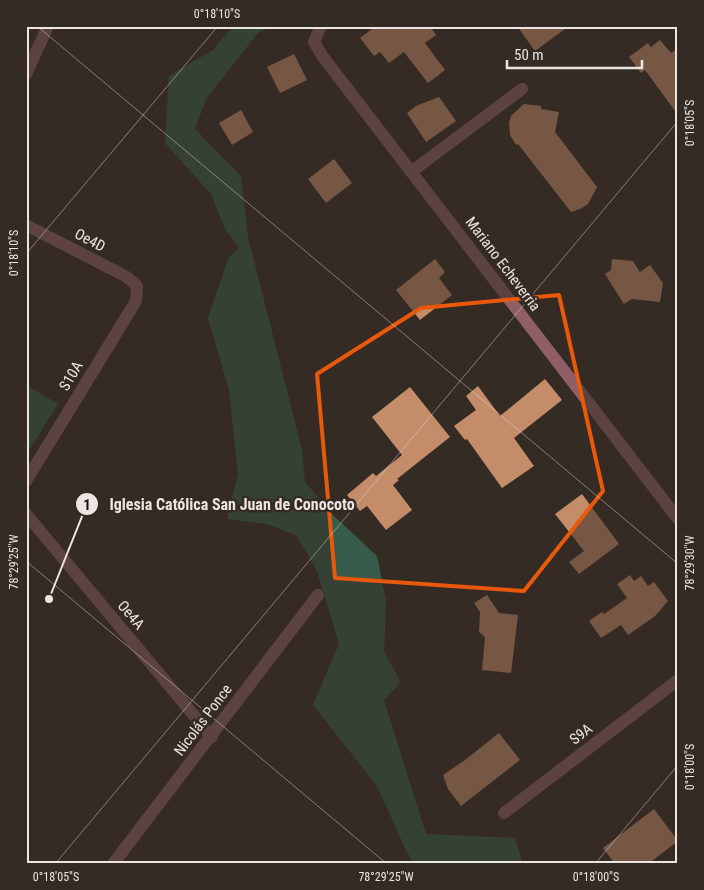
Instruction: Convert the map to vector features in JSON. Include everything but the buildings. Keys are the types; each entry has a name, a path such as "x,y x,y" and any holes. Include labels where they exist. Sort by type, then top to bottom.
{"street":[{"path":"26,74 48,26"},
{"name":"Mariano Echeverria","path":"321,26 314,42 323,57 678,519"},
{"path":"411,172 522,88"},
{"name":"Oe4D","path":"26,225 127,277 137,286"},
{"name":"S10A","path":"26,481 136,301 137,286"},
{"name":"Oe4A","path":"26,514 212,736"},
{"name":"Nicolás Ponce","path":"113,864 318,595"},
{"name":"S9A","path":"504,813 678,680"}],"highlighted area":[{"path":"559,295 603,491 524,591 335,578 317,374 421,308"}],"green space":[{"path":"233,26 272,26 258,33 206,99 195,129 241,176 248,237 302,450 305,482 334,516 377,556 386,601 384,652 401,682 384,700 426,834 515,838 523,864 414,864 377,786 313,705 339,644 317,571 297,536 267,524 227,519 238,474 229,390 208,318 228,259 239,247 225,229 211,194 165,143 169,76 213,50"},
{"path":"26,385 58,404 26,455"}],"place":[{"name":"Iglesia Católica San Juan de Conocoto","path":"49,599"}]}
